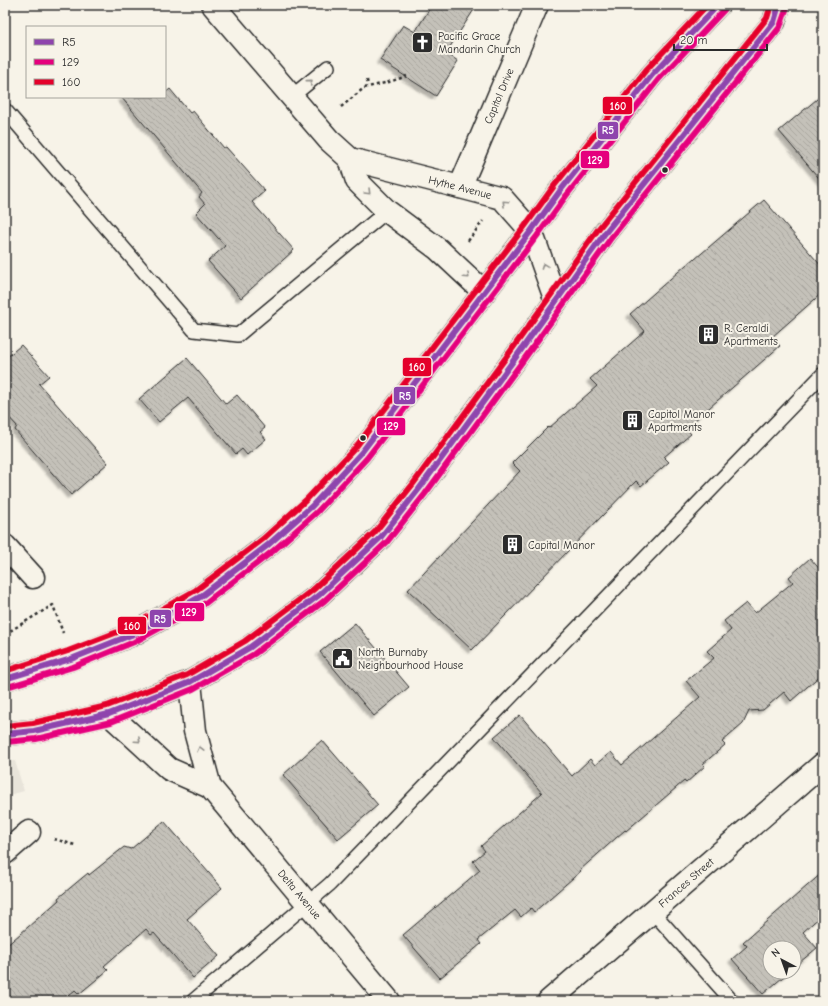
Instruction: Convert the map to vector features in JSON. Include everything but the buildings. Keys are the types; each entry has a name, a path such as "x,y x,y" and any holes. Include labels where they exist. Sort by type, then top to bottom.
{"main road":[{"name":"Hythe Avenue","path":"212,5 291,98 329,140 350,159 502,198 531,231 556,301"},
{"name":"Capitol Drive","path":"460,186 537,5"},
{"path":"5,679 71,659 130,635 200,597 268,545 312,506 361,453 571,177 652,75 718,5"},
{"path":"5,734 34,731 109,714 190,682 249,648 319,595 381,537 419,489 605,233 774,22 779,5"},
{"path":"350,159 357,182 387,211 438,249 484,292"},
{"path":"5,546 33,577"},
{"name":"Delta Avenue","path":"190,682 195,731 210,787 389,1001"},
{"name":"Delta Avenue","path":"109,714 169,769 210,787"},
{"name":"Frances Street","path":"549,1001 823,764"},
{"path":"5,853 30,832"}],"lane":[{"path":"291,98 328,67"},
{"path":"5,110 194,330 238,335 387,211"},
{"path":"193,1001 308,904 336,878 823,374"},
{"path":"652,911 732,1001"}],"path":[{"path":"341,107 368,86 389,82 407,76"},
{"path":"367,80 368,86"},
{"path":"465,244 485,217"},
{"path":"5,634 54,605 63,634"}],"shaded area":[{"path":"5,761 15,761 24,791 5,798"}],"transit line":[{"name":"160","path":"5,671 68,651 128,628 196,590 263,539 306,500 355,448 554,186 646,70 707,5"},
{"name":"R5","path":"5,679 71,659 131,635 200,597 268,545 312,506 361,453 560,191 652,75 718,5"},
{"name":"160","path":"5,726 33,723 107,706 187,675 245,641 314,589 375,532 413,484 599,228 767,18 771,5"},
{"name":"R5","path":"5,734 34,731 109,714 190,682 249,648 319,595 381,537 419,489 605,233 774,22 779,5"},
{"name":"129","path":"6,742 36,739 111,722 193,689 254,654 324,601 387,542 425,494 611,238 780,27 787,7"},
{"name":"129","path":"7,687 73,667 134,642 204,604 273,551 317,512 367,458 566,196 658,80 724,10"}],"place":[{"name":"Pacific Grace Mandarin Church","path":"422,42"},
{"name":"R. Ceraldi Apartments","path":"708,334"},
{"name":"Capitol Manor Apartments","path":"632,420"},
{"name":"Capital Manor","path":"512,545"},
{"name":"North Burnaby Neighbourhood House","path":"342,658"}]}
